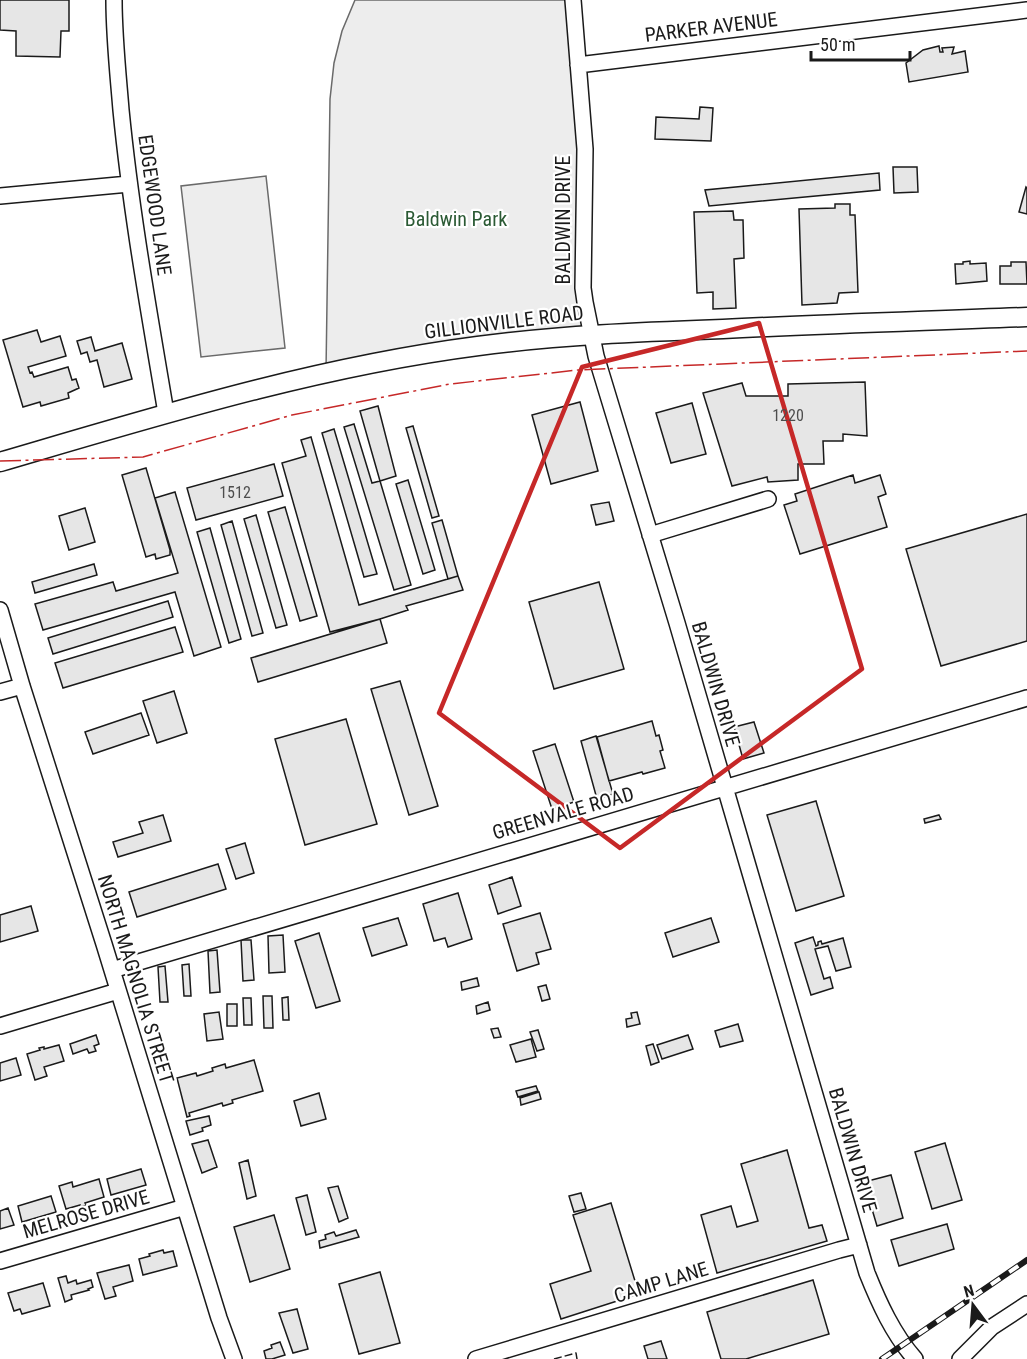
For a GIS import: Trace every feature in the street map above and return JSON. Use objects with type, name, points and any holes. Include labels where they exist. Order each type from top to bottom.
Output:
[{"type":"main road","name":"GILLIONVILLE ROAD","points":[[0,462],[166,413],[308,376],[384,360],[476,346],[560,337],[652,331],[1027,317]]},
{"type":"street","name":"EDGEWOOD LANE","points":[[114,0],[114,33],[129,184],[166,413]]},
{"type":"street","name":"BALDWIN DRIVE","points":[[573,0],[585,149],[584,288],[596,356],[859,1245],[877,1298],[915,1359]]},
{"type":"street","name":"PARKER AVENUE","points":[[578,65],[1027,10]]},
{"type":"street","points":[[0,196],[129,184]]},
{"type":"street","points":[[650,535],[768,499]]},
{"type":"street","name":"NORTH MAGNOLIA STREET","points":[[0,610],[234,1359]]},
{"type":"street","points":[[0,692],[22,686]]},
{"type":"street","name":"GREENVALE ROAD","points":[[111,970],[1027,698]]},
{"type":"street","points":[[0,1026],[118,992]]},
{"type":"street","name":"MELROSE DRIVE","points":[[0,1261],[185,1207]]},
{"type":"street","name":"CAMP LANE","points":[[476,1359],[859,1245]]},
{"type":"street","points":[[960,1359],[992,1327],[1027,1304]]},
{"type":"highlighted area","points":[[759,323],[862,669],[620,848],[439,713],[582,367]]},
{"type":"shaded area","name":"Baldwin Park","points":[[355,0],[571,0],[589,333],[326,371],[330,99],[334,63],[342,31]]},
{"type":"shaded area","points":[[266,176],[285,348],[201,357],[181,186]]},
{"type":"building","points":[[0,0],[69,0],[69,31],[61,31],[60,57],[16,56],[16,31],[0,30]]},
{"type":"building","points":[[939,46],[940,52],[943,52],[942,48],[954,47],[952,54],[965,51],[968,72],[909,82],[906,63],[923,50]]},
{"type":"building","points":[[700,107],[713,108],[711,141],[655,139],[656,117],[699,119]]},
{"type":"building","points":[[893,167],[917,167],[918,192],[894,193]]},
{"type":"building","points":[[879,173],[880,190],[709,206],[705,190]]},
{"type":"building","points":[[1027,188],[1027,214],[1019,212]]},
{"type":"building","points":[[835,204],[850,204],[850,215],[855,215],[858,292],[839,293],[837,303],[802,305],[799,209],[835,208]]},
{"type":"building","points":[[733,211],[734,220],[743,220],[744,258],[734,259],[736,308],[713,309],[713,292],[697,293],[694,212]]},
{"type":"building","points":[[970,261],[970,264],[986,263],[987,281],[956,284],[955,264]]},
{"type":"building","points":[[1011,262],[1026,262],[1027,284],[1000,284],[1000,266],[1011,266]]},
{"type":"building","points":[[37,330],[41,342],[60,336],[66,356],[28,367],[30,373],[32,372],[34,377],[68,367],[72,380],[76,379],[79,388],[68,393],[69,398],[41,406],[40,402],[23,407],[3,340]]},
{"type":"building","points":[[91,337],[95,351],[122,343],[132,379],[104,387],[97,360],[90,362],[87,352],[81,354],[77,341]]},
{"type":"building","points":[[865,382],[867,436],[843,434],[843,441],[823,441],[824,464],[798,464],[798,480],[768,482],[767,477],[732,486],[703,393],[742,383],[746,396],[788,396],[788,384]]},
{"type":"building","points":[[580,402],[598,471],[551,484],[532,415]]},
{"type":"building","points":[[692,403],[706,454],[671,463],[656,413]]},
{"type":"building","points":[[378,406],[396,476],[380,481],[360,411]]},
{"type":"building","points":[[354,424],[372,483],[380,481],[411,585],[394,590],[344,427]]},
{"type":"building","points":[[413,426],[439,516],[432,518],[406,428]]},
{"type":"building","points":[[334,429],[377,574],[364,577],[322,433]]},
{"type":"building","points":[[311,437],[359,605],[458,576],[463,590],[406,606],[408,610],[380,619],[330,632],[282,463],[306,456],[301,440]]},
{"type":"building","points":[[274,464],[283,496],[196,520],[187,488]]},
{"type":"building","points":[[146,468],[170,550],[170,555],[156,559],[155,554],[146,557],[122,475]]},
{"type":"building","points":[[853,475],[855,483],[880,475],[886,494],[878,497],[887,527],[800,554],[784,505],[797,501],[795,494]]},
{"type":"building","points":[[408,480],[435,570],[423,574],[396,484]]},
{"type":"building","points":[[175,492],[221,647],[194,656],[175,592],[43,630],[35,604],[113,582],[116,591],[178,573],[155,498]]},
{"type":"building","points":[[609,502],[614,521],[596,525],[591,505]]},
{"type":"building","points":[[285,507],[317,616],[300,621],[268,512]]},
{"type":"building","points":[[85,508],[95,542],[69,550],[59,516]]},
{"type":"building","points":[[1027,514],[1027,641],[941,666],[906,549]]},
{"type":"building","points":[[256,515],[287,625],[276,628],[244,519]]},
{"type":"building","points":[[442,520],[458,576],[448,579],[432,523]]},
{"type":"building","points":[[232,521],[263,633],[252,636],[221,525]]},
{"type":"building","points":[[210,528],[241,639],[229,643],[197,532]]},
{"type":"building","points":[[94,564],[97,575],[35,593],[32,582]]},
{"type":"building","points":[[599,582],[624,669],[554,689],[529,602]]},
{"type":"building","points":[[168,601],[173,617],[53,654],[48,638]]},
{"type":"building","points":[[380,619],[387,643],[258,682],[251,658]]},
{"type":"building","points":[[175,627],[183,652],[63,688],[55,663]]},
{"type":"building","points":[[400,681],[438,806],[409,815],[371,689]]},
{"type":"building","points":[[174,691],[187,733],[157,743],[143,701]]},
{"type":"building","points":[[141,713],[149,735],[93,754],[85,732]]},
{"type":"building","points":[[346,719],[377,824],[305,845],[275,739]]},
{"type":"building","points":[[652,721],[656,736],[659,735],[663,750],[660,751],[665,768],[609,781],[597,737]]},
{"type":"building","points":[[754,722],[764,753],[743,759],[734,727]]},
{"type":"building","points":[[596,736],[613,794],[597,799],[581,741]]},
{"type":"building","points":[[555,744],[574,802],[552,809],[533,751]]},
{"type":"building","points":[[816,801],[844,896],[796,911],[767,815]]},
{"type":"building","points":[[163,815],[171,841],[118,857],[113,842],[143,833],[139,822]]},
{"type":"building","points":[[939,815],[941,819],[925,823],[924,819]]},
{"type":"building","points":[[245,843],[254,873],[236,879],[226,849]]},
{"type":"building","points":[[218,864],[226,889],[137,917],[129,892]]},
{"type":"building","points":[[512,877],[521,906],[498,914],[489,885]]},
{"type":"building","points":[[458,893],[472,939],[448,947],[445,938],[434,941],[423,904]]},
{"type":"building","points":[[31,906],[38,931],[0,942],[0,915]]},
{"type":"building","points":[[540,913],[551,949],[536,953],[539,964],[517,971],[503,924]]},
{"type":"building","points":[[398,918],[407,945],[372,956],[363,928]]},
{"type":"building","points":[[711,918],[719,942],[673,957],[665,933]]},
{"type":"building","points":[[319,933],[340,1001],[316,1008],[295,941]]},
{"type":"building","points":[[283,935],[285,972],[269,973],[268,936]]},
{"type":"building","points":[[813,937],[816,946],[821,941],[822,944],[843,938],[851,967],[836,971],[828,946],[815,949],[824,979],[830,977],[833,988],[811,995],[795,943]]},
{"type":"building","points":[[241,940],[251,940],[254,980],[243,981]]},
{"type":"building","points":[[217,950],[220,992],[210,993],[208,951]]},
{"type":"building","points":[[189,964],[191,996],[184,996],[182,965]]},
{"type":"building","points":[[165,966],[168,1002],[160,1002],[158,967]]},
{"type":"building","points":[[477,978],[479,986],[462,990],[461,982]]},
{"type":"building","points":[[546,985],[550,999],[542,1001],[538,987]]},
{"type":"building","points":[[263,996],[272,996],[273,1028],[264,1028]]},
{"type":"building","points":[[288,997],[289,1020],[283,1020],[282,998]]},
{"type":"building","points":[[243,998],[251,998],[252,1025],[244,1025]]},
{"type":"building","points":[[488,1002],[490,1010],[477,1014],[476,1006]]},
{"type":"building","points":[[227,1004],[237,1004],[237,1026],[227,1026]]},
{"type":"building","points":[[219,1012],[223,1039],[207,1041],[204,1014]]},
{"type":"building","points":[[637,1012],[640,1024],[627,1027],[626,1019],[632,1018],[631,1013]]},
{"type":"building","points":[[738,1024],[743,1041],[720,1047],[715,1031]]},
{"type":"building","points":[[498,1028],[501,1037],[494,1038],[491,1029]]},
{"type":"building","points":[[538,1030],[544,1049],[537,1051],[530,1032]]},
{"type":"building","points":[[96,1035],[99,1044],[94,1046],[96,1051],[89,1053],[87,1049],[73,1054],[70,1044]]},
{"type":"building","points":[[688,1035],[693,1049],[662,1059],[657,1045]]},
{"type":"building","points":[[531,1039],[536,1057],[516,1062],[510,1045]]},
{"type":"building","points":[[653,1044],[659,1062],[651,1065],[646,1046]]},
{"type":"building","points":[[59,1045],[64,1061],[44,1067],[47,1076],[35,1080],[27,1054],[40,1050],[39,1048]]},
{"type":"building","points":[[16,1058],[21,1075],[0,1081],[0,1063]]},
{"type":"building","points":[[254,1060],[263,1091],[232,1100],[233,1103],[223,1106],[222,1103],[189,1113],[190,1116],[187,1117],[177,1078],[196,1073],[197,1076],[225,1064],[226,1068]]},
{"type":"building","points":[[536,1086],[538,1091],[518,1097],[516,1091]]},
{"type":"building","points":[[539,1092],[541,1099],[521,1105],[520,1098]]},
{"type":"building","points":[[319,1093],[326,1119],[301,1126],[294,1101]]},
{"type":"building","points":[[209,1116],[211,1125],[202,1128],[203,1131],[190,1135],[186,1121]]},
{"type":"building","points":[[208,1140],[217,1167],[202,1173],[192,1144]]},
{"type":"building","points":[[945,1143],[962,1200],[932,1209],[915,1152]]},
{"type":"building","points":[[787,1150],[809,1228],[822,1225],[827,1241],[717,1273],[701,1215],[731,1206],[737,1227],[758,1221],[741,1164]]},
{"type":"building","points":[[248,1160],[256,1196],[247,1199],[239,1163]]},
{"type":"building","points":[[141,1169],[146,1185],[111,1195],[107,1179]]},
{"type":"building","points":[[891,1175],[903,1218],[877,1226],[864,1182]]},
{"type":"building","points":[[99,1179],[104,1197],[80,1207],[80,1205],[66,1209],[59,1186],[72,1182],[73,1187]]},
{"type":"building","points":[[338,1186],[348,1218],[339,1222],[328,1188]]},
{"type":"building","points":[[581,1193],[586,1209],[574,1212],[569,1196]]},
{"type":"building","points":[[307,1195],[316,1232],[306,1235],[296,1198]]},
{"type":"building","points":[[51,1196],[56,1212],[22,1222],[18,1206]]},
{"type":"building","points":[[611,1203],[639,1294],[561,1319],[550,1284],[591,1271],[573,1215]]},
{"type":"building","points":[[8,1208],[14,1225],[0,1229],[0,1211]]},
{"type":"building","points":[[274,1215],[290,1269],[250,1282],[234,1227]]},
{"type":"building","points":[[947,1224],[954,1249],[899,1266],[891,1240]]},
{"type":"building","points":[[356,1230],[359,1237],[320,1248],[319,1241],[326,1239],[325,1235],[334,1232],[336,1236]]},
{"type":"building","points":[[163,1250],[164,1253],[173,1251],[177,1266],[143,1275],[139,1259]]},
{"type":"building","points":[[129,1265],[133,1281],[113,1287],[116,1296],[105,1299],[97,1273]]},
{"type":"building","points":[[380,1272],[400,1343],[359,1354],[339,1284]]},
{"type":"building","points":[[66,1276],[68,1283],[76,1280],[77,1284],[91,1280],[93,1287],[71,1295],[72,1299],[65,1302],[58,1278]]},
{"type":"building","points":[[813,1280],[829,1334],[746,1359],[721,1359],[707,1312]]},
{"type":"building","points":[[43,1283],[50,1306],[22,1314],[20,1309],[14,1311],[8,1293]]},
{"type":"building","points":[[297,1309],[308,1349],[293,1353],[279,1313]]},
{"type":"building","points":[[661,1341],[667,1359],[648,1359],[644,1346]]},
{"type":"building","points":[[280,1342],[285,1355],[266,1359],[264,1351]]},
{"type":"railway","points":[[882,1359],[1027,1260]]},
{"type":"fence","points":[[554,1359],[576,1353],[577,1359]]},
{"type":"power","points":[[0,461],[143,457],[292,415],[450,384],[578,370],[1027,351]]}]
